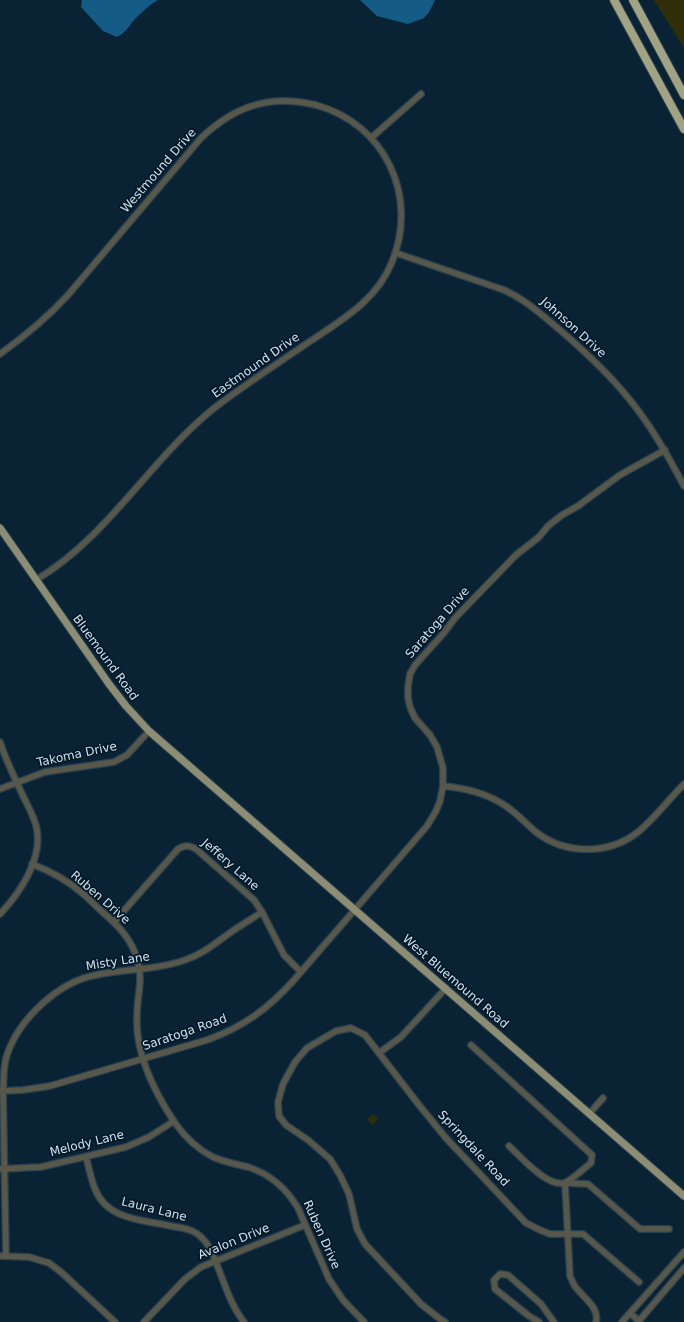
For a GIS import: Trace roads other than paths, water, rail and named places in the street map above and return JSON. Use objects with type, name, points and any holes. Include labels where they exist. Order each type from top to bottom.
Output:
[{"type":"highway","points":[[614,0],[684,129]]},
{"type":"highway","points":[[633,0],[684,95]]},
{"type":"main road","name":"Bluemound Road","points":[[0,528],[113,690],[126,706],[149,731],[210,784]]},
{"type":"main road","name":"West Bluemound Road","points":[[210,784],[684,1196]]},
{"type":"street","points":[[371,138],[421,94]]},
{"type":"street","name":"Westmound Drive","points":[[0,354],[28,334],[51,314],[201,138],[226,118],[252,106],[269,102],[296,102],[318,106],[338,113],[359,126],[371,138]]},
{"type":"street","name":"Eastmound Drive","points":[[36,580],[89,539],[171,448],[209,413],[346,317],[368,298],[383,281],[396,253],[402,226],[402,210],[398,187],[388,160],[378,145],[371,138]]},
{"type":"street","name":"Johnson Drive","points":[[396,253],[504,290],[530,304],[584,351],[613,379],[641,415],[665,450],[684,486]]},
{"type":"street","name":"Saratoga Drive","points":[[355,910],[430,822],[438,807],[443,786],[443,768],[437,747],[430,735],[415,718],[409,702],[408,687],[410,674],[415,665],[443,634],[455,618],[492,579],[518,553],[553,522],[620,475],[665,450]]},
{"type":"street","name":"Takoma Drive","points":[[0,789],[45,772],[114,762],[127,754],[149,731]]},
{"type":"street","points":[[0,742],[33,816],[37,831],[36,851],[26,879],[18,892],[0,914]]},
{"type":"street","points":[[443,786],[466,789],[488,796],[508,807],[537,832],[552,841],[569,847],[590,849],[614,845],[633,835],[644,826],[684,784]]},
{"type":"street","name":"Jeffery Lane","points":[[114,922],[178,849],[187,845],[196,849],[247,892],[259,906],[284,955],[301,972]]},
{"type":"street","name":"Ruben Drive","points":[[32,864],[68,883],[83,894],[114,922],[131,942],[136,952],[140,969],[137,1022],[139,1040],[153,1086],[174,1121],[188,1139],[203,1151],[221,1160],[256,1170],[267,1175],[277,1182],[292,1197],[328,1279],[343,1300],[364,1322]]},
{"type":"street","name":"Saratoga Road","points":[[2,1091],[50,1086],[207,1040],[240,1026],[263,1011],[275,1000],[355,910]]},
{"type":"street","name":"Misty Lane","points":[[3,1256],[2,1091],[5,1064],[14,1039],[24,1024],[50,997],[63,987],[80,979],[95,975],[178,963],[205,951],[262,912]]},
{"type":"street","points":[[379,1053],[401,1037],[446,988]]},
{"type":"street","name":"Springdale Road","points":[[445,1322],[421,1304],[365,1244],[357,1229],[349,1194],[330,1159],[308,1140],[286,1125],[279,1116],[278,1102],[282,1084],[295,1062],[307,1048],[336,1031],[351,1028],[365,1035],[445,1136],[526,1222],[550,1234],[583,1234],[639,1282]]},
{"type":"street","points":[[471,1045],[592,1155],[591,1163],[565,1183]]},
{"type":"street","points":[[589,1114],[603,1098]]},
{"type":"street","name":"Melody Lane","points":[[2,1169],[40,1167],[126,1147],[160,1131],[174,1121]]},
{"type":"street","points":[[509,1146],[544,1178],[557,1184],[588,1184],[640,1230],[669,1229]]},
{"type":"street","name":"Laura Lane","points":[[86,1157],[95,1190],[99,1197],[112,1210],[125,1217],[191,1230],[208,1244],[236,1311],[244,1322]]},
{"type":"street","points":[[565,1183],[569,1234],[570,1276],[594,1310],[597,1318],[596,1322]]},
{"type":"street","name":"Avalon Drive","points":[[144,1322],[188,1276],[201,1267],[215,1260],[305,1225]]},
{"type":"street","points":[[622,1322],[684,1252]]},
{"type":"street","points":[[3,1256],[29,1256],[53,1266],[115,1322]]},
{"type":"street","points":[[630,1313],[639,1322],[684,1268]]},
{"type":"street","points":[[539,1322],[529,1316],[495,1289],[494,1280],[500,1274],[508,1275],[541,1304],[554,1322]]},
{"type":"water","points":[[82,0],[158,0],[145,9],[124,32],[117,37],[103,31],[81,7]]},
{"type":"water","points":[[360,0],[435,0],[424,18],[408,24],[377,16]]}]
